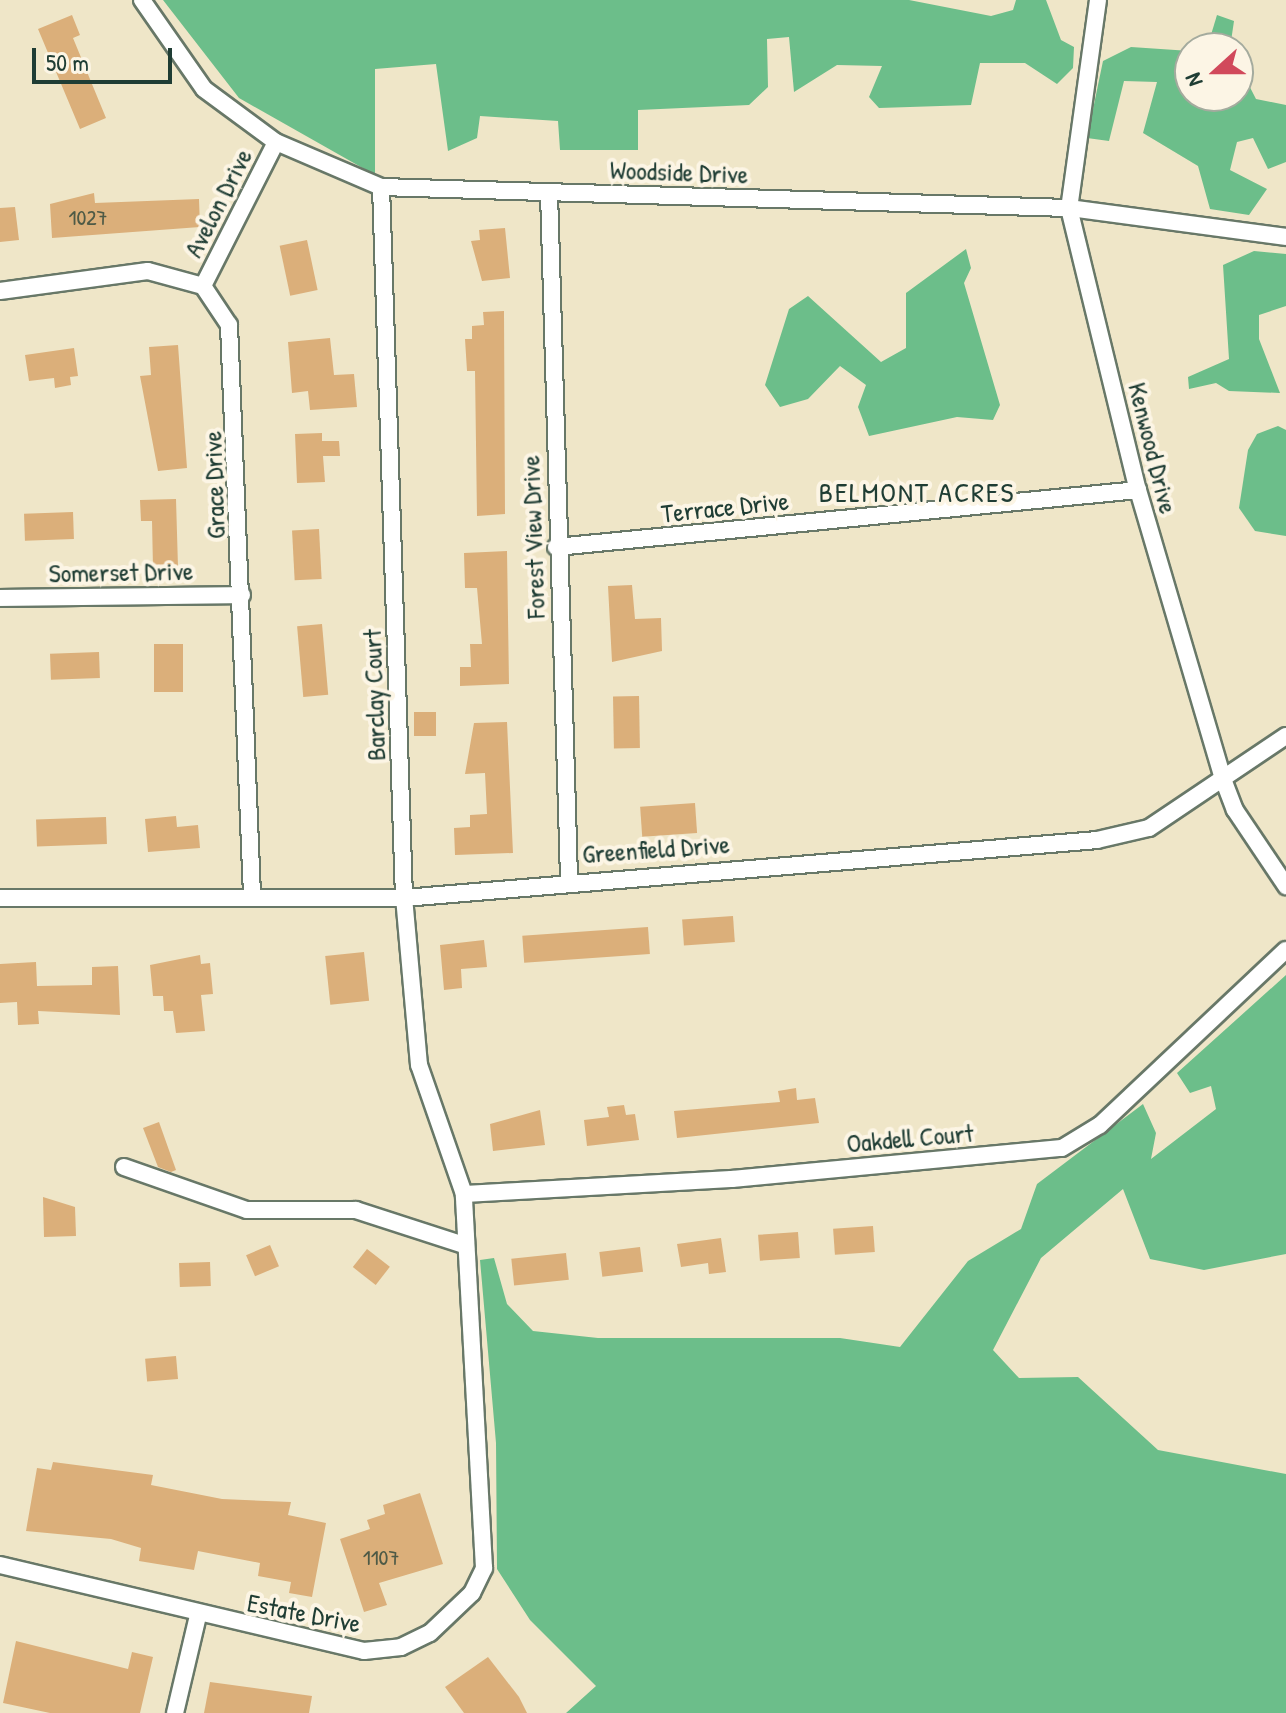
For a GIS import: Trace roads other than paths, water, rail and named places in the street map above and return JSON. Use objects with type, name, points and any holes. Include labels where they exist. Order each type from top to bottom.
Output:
[{"type":"street","name":"Woodside Drive","points":[[142,0],[204,89],[276,142],[381,187],[1069,208],[1286,237]]},
{"type":"street","name":"Kenwood Drive","points":[[1098,0],[1069,208],[1138,490],[1223,779],[1235,810],[1286,886]]},
{"type":"street","name":"Avelon Drive","points":[[203,286],[276,142]]},
{"type":"street","name":"Barclay Court","points":[[381,187],[404,898],[419,1065],[464,1194]]},
{"type":"street","name":"Forest View Drive","points":[[549,192],[556,547],[569,880]]},
{"type":"street","points":[[0,291],[148,271],[203,286]]},
{"type":"street","name":"Grace Drive","points":[[203,286],[229,325],[233,352],[252,896]]},
{"type":"street","name":"Terrace Drive","points":[[556,547],[1138,490]]},
{"type":"street","name":"Somerset Drive","points":[[0,598],[242,595]]},
{"type":"street","name":"Greenfield Drive","points":[[0,898],[404,898],[569,880],[1097,840],[1149,828],[1286,736]]},
{"type":"street","name":"Oakdell Court","points":[[464,1194],[732,1179],[1062,1148],[1100,1125],[1286,950]]},
{"type":"street","points":[[124,1167],[247,1210],[356,1210],[464,1245]]},
{"type":"street","name":"Estate Drive","points":[[0,1565],[198,1616],[364,1651],[401,1647],[430,1633],[472,1593],[487,1536],[464,1245],[464,1194]]},
{"type":"street","points":[[175,1713],[198,1616]]},
{"type":"district","name":"BELMONT ACRES","points":[[917,492]]}]
